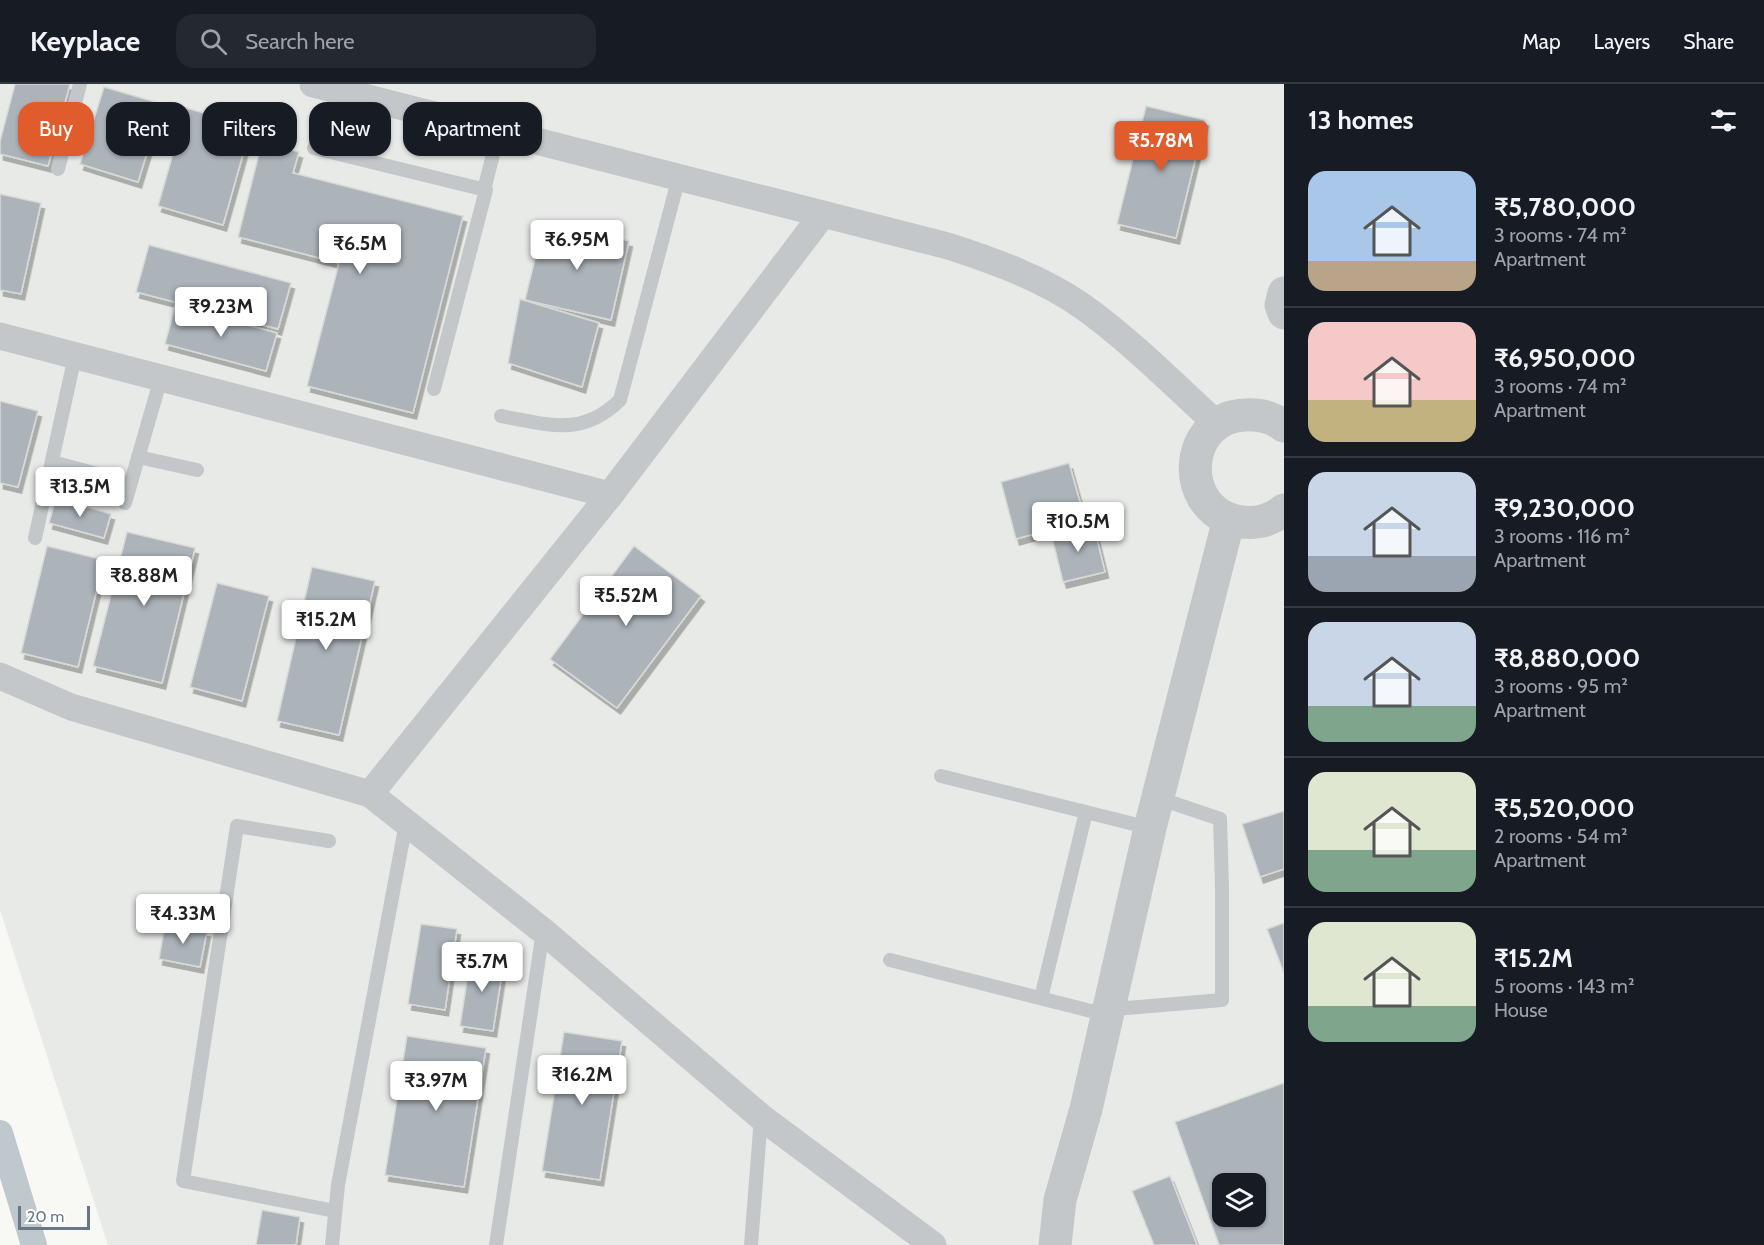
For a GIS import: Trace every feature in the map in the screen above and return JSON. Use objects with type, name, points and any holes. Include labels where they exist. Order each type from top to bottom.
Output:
[{"type":"street","points":[[313,84],[403,107]]},
{"type":"street","points":[[542,142],[948,246],[991,260],[1047,285],[1080,304],[1108,325],[1217,424]]},
{"type":"street","points":[[370,794],[610,495],[823,214]]},
{"type":"street","points":[[1284,293],[1281,305],[1284,313]]},
{"type":"street","points":[[0,336],[610,495]]},
{"type":"street","points":[[1284,423],[1258,414],[1237,415],[1217,424],[1205,436],[1197,450],[1194,467],[1203,498],[1214,510],[1229,519],[1245,523],[1262,522],[1284,510]]},
{"type":"street","points":[[1055,1245],[1060,1200],[1086,1109],[1154,813],[1229,519]]},
{"type":"street","points":[[0,676],[71,707],[370,794],[543,931],[761,1117],[933,1245]]},
{"type":"lane","points":[[58,169],[80,84]]},
{"type":"lane","points":[[346,156],[484,190]]},
{"type":"lane","points":[[434,389],[486,190],[484,190],[493,156]]},
{"type":"lane","points":[[501,416],[560,426],[582,424],[607,413],[620,400],[679,177]]},
{"type":"lane","points":[[35,538],[75,356]]},
{"type":"lane","points":[[125,503],[161,378]]},
{"type":"lane","points":[[138,457],[197,470]]},
{"type":"lane","points":[[52,462],[113,478]]},
{"type":"lane","points":[[890,960],[1091,1011],[1222,1000],[1220,819],[1154,813],[1086,812],[941,776]]},
{"type":"lane","points":[[1041,998],[1086,812]]},
{"type":"lane","points":[[332,1245],[338,1185],[406,822]]},
{"type":"lane","points":[[329,841],[237,826],[183,1181],[335,1210]]},
{"type":"lane","points":[[496,1245],[543,931]]},
{"type":"lane","points":[[751,1245],[761,1117]]},
{"type":"shaded area","points":[[0,84],[1284,84],[1284,1245],[108,1245],[0,910]]},
{"type":"building","points":[[15,84],[70,84],[65,102],[18,102],[18,156],[51,156],[48,166],[0,154],[0,141]]},
{"type":"building","points":[[104,87],[155,102],[106,102],[106,156],[146,156],[138,182],[80,164],[82,156],[94,156],[94,119]]},
{"type":"building","points":[[1146,106],[1205,120],[1176,238],[1117,224]]},
{"type":"building","points":[[190,109],[202,112],[202,156],[243,156],[223,225],[158,206],[172,156],[190,156]]},
{"type":"building","points":[[297,151],[299,152],[293,173],[463,216],[413,413],[307,386],[339,263],[238,237],[258,156],[297,156]]},
{"type":"building","points":[[0,194],[41,203],[21,294],[0,290]]},
{"type":"building","points":[[544,221],[629,241],[611,320],[525,300]]},
{"type":"building","points":[[149,245],[291,283],[278,329],[136,292]]},
{"type":"building","points":[[520,299],[599,323],[582,387],[508,363]]},
{"type":"building","points":[[175,306],[277,333],[266,371],[165,344]]},
{"type":"building","points":[[0,401],[38,411],[18,487],[0,483]]},
{"type":"building","points":[[1069,463],[1085,520],[1016,539],[1001,482]]},
{"type":"building","points":[[56,498],[111,514],[104,538],[49,523]]},
{"type":"building","points":[[1093,523],[1105,572],[1063,582],[1051,533]]},
{"type":"building","points":[[127,532],[195,548],[162,683],[93,666]]},
{"type":"building","points":[[47,546],[104,560],[78,667],[21,653]]},
{"type":"building","points":[[634,546],[701,596],[617,708],[550,659]]},
{"type":"building","points":[[312,567],[375,581],[339,735],[277,721]]},
{"type":"building","points":[[217,583],[269,596],[242,701],[190,687]]},
{"type":"building","points":[[1284,811],[1284,869],[1260,877],[1242,824]]},
{"type":"building","points":[[1284,923],[1284,973],[1267,929]]},
{"type":"building","points":[[165,924],[207,931],[200,967],[159,959]]},
{"type":"building","points":[[421,924],[457,929],[445,1010],[408,1004]]},
{"type":"building","points":[[471,955],[504,960],[493,1031],[460,1026]]},
{"type":"building","points":[[564,1032],[622,1041],[600,1180],[542,1171]]},
{"type":"building","points":[[407,1036],[486,1048],[464,1187],[385,1175]]},
{"type":"building","points":[[1284,1083],[1284,1245],[1219,1245],[1213,1227],[1266,1227],[1266,1173],[1212,1173],[1212,1225],[1175,1122]]},
{"type":"building","points":[[1170,1176],[1197,1245],[1154,1245],[1132,1191]]},
{"type":"building","points":[[262,1210],[300,1217],[296,1245],[256,1245]]},
{"type":"waterway","points":[[0,1133],[34,1245]]}]
